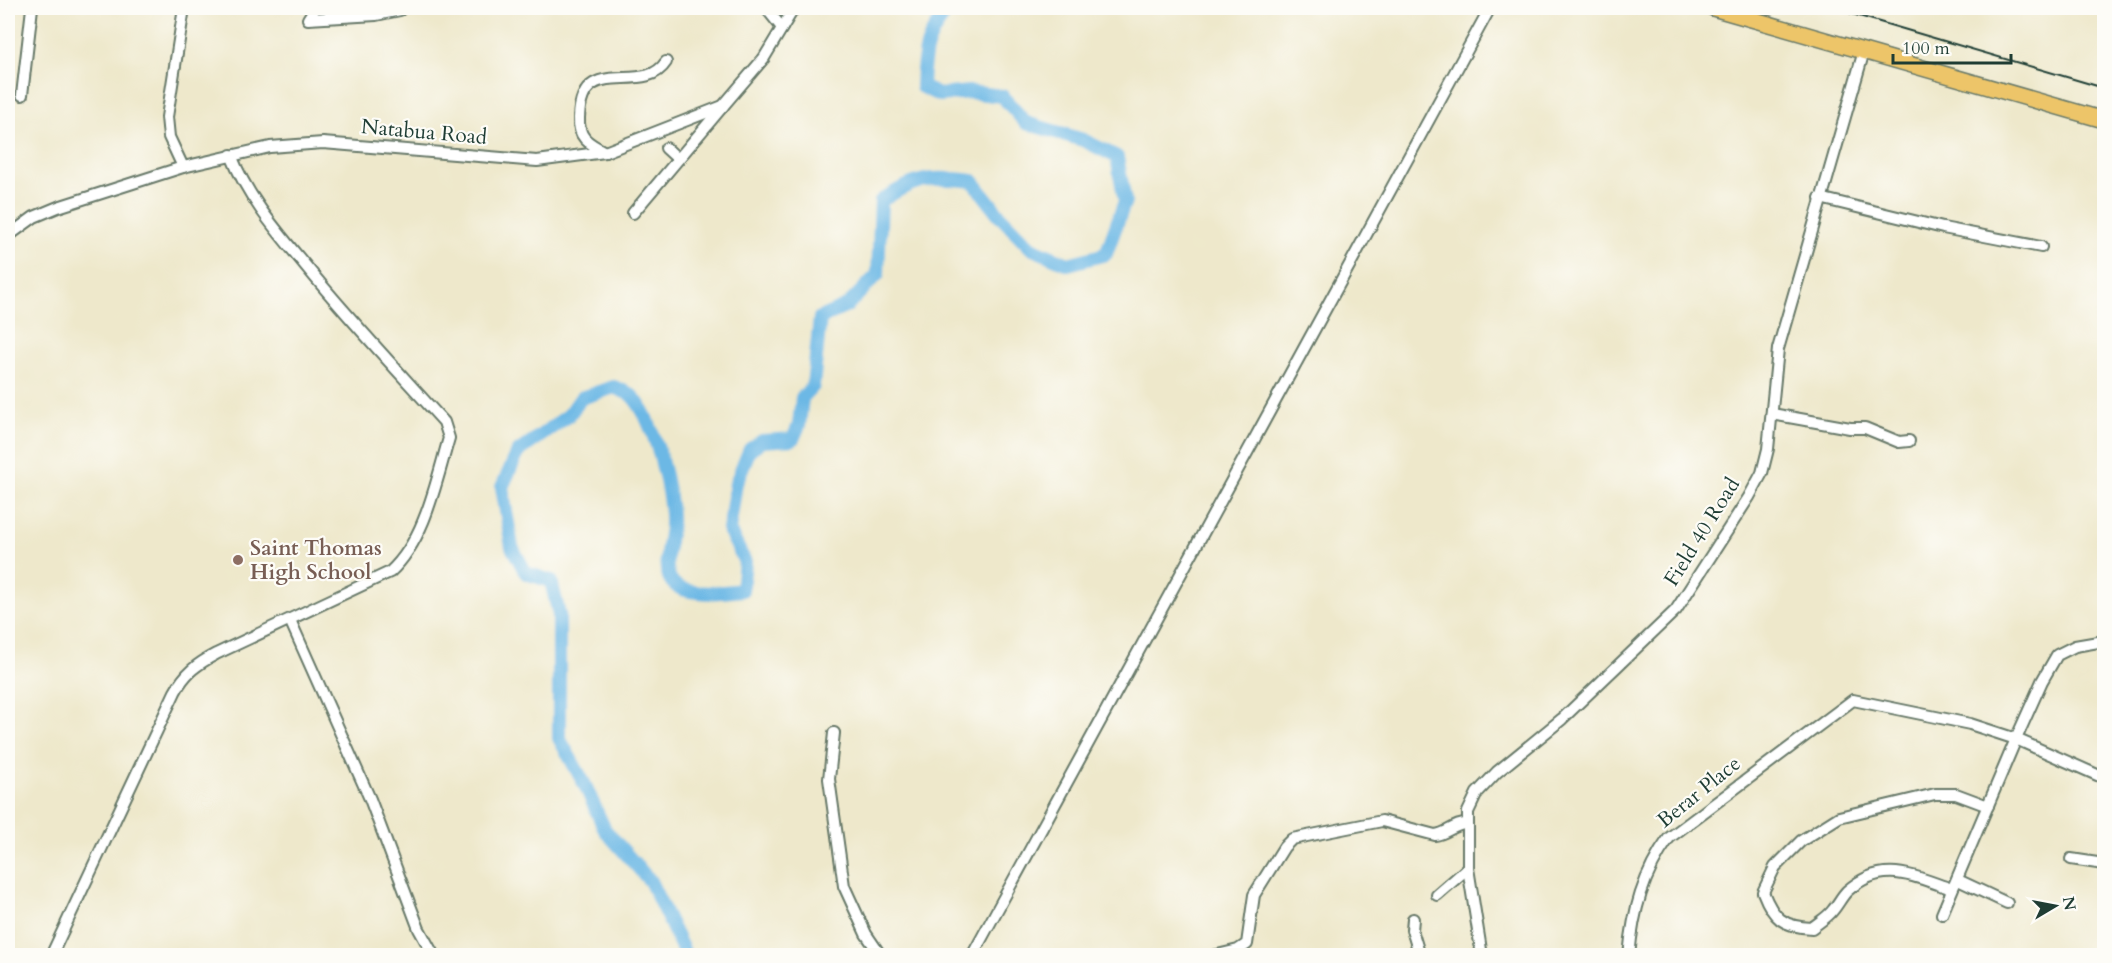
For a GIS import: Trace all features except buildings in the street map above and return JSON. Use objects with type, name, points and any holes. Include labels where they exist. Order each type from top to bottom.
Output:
[{"type":"highway","points":[[1713,8],[2104,120]]},
{"type":"street","points":[[22,95],[32,8]]},
{"type":"street","points":[[183,167],[169,137],[167,117],[184,8]]},
{"type":"street","points":[[315,8],[308,20],[367,16],[400,10]]},
{"type":"street","points":[[766,8],[782,27]]},
{"type":"street","name":"Natabua Road","points":[[8,236],[34,217],[58,207],[183,167],[270,147],[323,143],[537,161],[605,152],[723,106],[764,58],[794,8]]},
{"type":"street","points":[[972,956],[1490,8]]},
{"type":"street","name":"Field 40 Road","points":[[1482,956],[1468,868],[1468,812],[1477,793],[1497,772],[1562,719],[1676,610],[1762,473],[1768,448],[1778,349],[1864,51]]},
{"type":"street","points":[[605,152],[585,141],[579,133],[579,115],[583,97],[591,84],[603,78],[625,79],[653,73],[666,62]]},
{"type":"street","points":[[633,213],[723,106]]},
{"type":"street","points":[[666,148],[678,159]]},
{"type":"street","points":[[51,956],[175,692],[186,675],[194,666],[216,654],[374,582],[400,563],[424,515],[449,432],[444,422],[330,296],[260,210],[241,178],[231,155]]},
{"type":"street","points":[[1820,198],[1964,233],[2041,247]]},
{"type":"street","points":[[1772,414],[1850,428],[1865,428],[1899,442],[1909,441]]},
{"type":"street","points":[[290,620],[370,799],[419,929],[434,956]]},
{"type":"street","points":[[1942,914],[2016,739],[2042,681],[2057,655],[2074,646],[2104,641]]},
{"type":"street","name":"Berar Place","points":[[1629,956],[1638,897],[1654,859],[1669,838],[1853,700],[1970,724],[2016,739]]},
{"type":"street","points":[[834,733],[829,779],[844,886],[867,934],[881,956]]},
{"type":"street","points":[[2016,739],[2104,778]]},
{"type":"street","points":[[1988,806],[1956,794],[1935,794],[1839,817],[1801,841],[1775,867],[1763,892],[1771,913],[1793,927],[1812,928],[1832,912],[1845,893],[1858,882],[1884,871],[1955,884],[2007,903]]},
{"type":"street","points":[[1213,956],[1238,950],[1247,944],[1254,895],[1284,847],[1292,839],[1382,821],[1435,835],[1442,834],[1461,824],[1467,824]]},
{"type":"street","points":[[2071,859],[2104,864]]},
{"type":"street","points":[[1437,895],[1468,868]]},
{"type":"street","points":[[1413,919],[1412,930],[1420,956]]},
{"type":"waterway","points":[[686,956],[650,881],[605,830],[584,783],[559,738],[559,614],[551,581],[526,573],[512,547],[502,487],[518,452],[569,415],[581,398],[614,387],[631,395],[639,406],[647,420],[660,457],[671,512],[667,567],[672,582],[692,592],[742,590],[745,562],[729,530],[736,483],[750,449],[762,441],[793,439],[799,425],[802,398],[813,386],[820,318],[847,306],[878,274],[881,201],[904,187],[925,180],[973,181],[1000,216],[1031,248],[1068,264],[1106,254],[1125,201],[1117,157],[1083,140],[1026,123],[1002,96],[969,92],[939,95],[922,87],[925,53],[931,35],[950,8]]},
{"type":"railway","points":[[1832,8],[2104,88]]},
{"type":"place","name":"Saint Thomas High School","points":[[238,560]]}]
